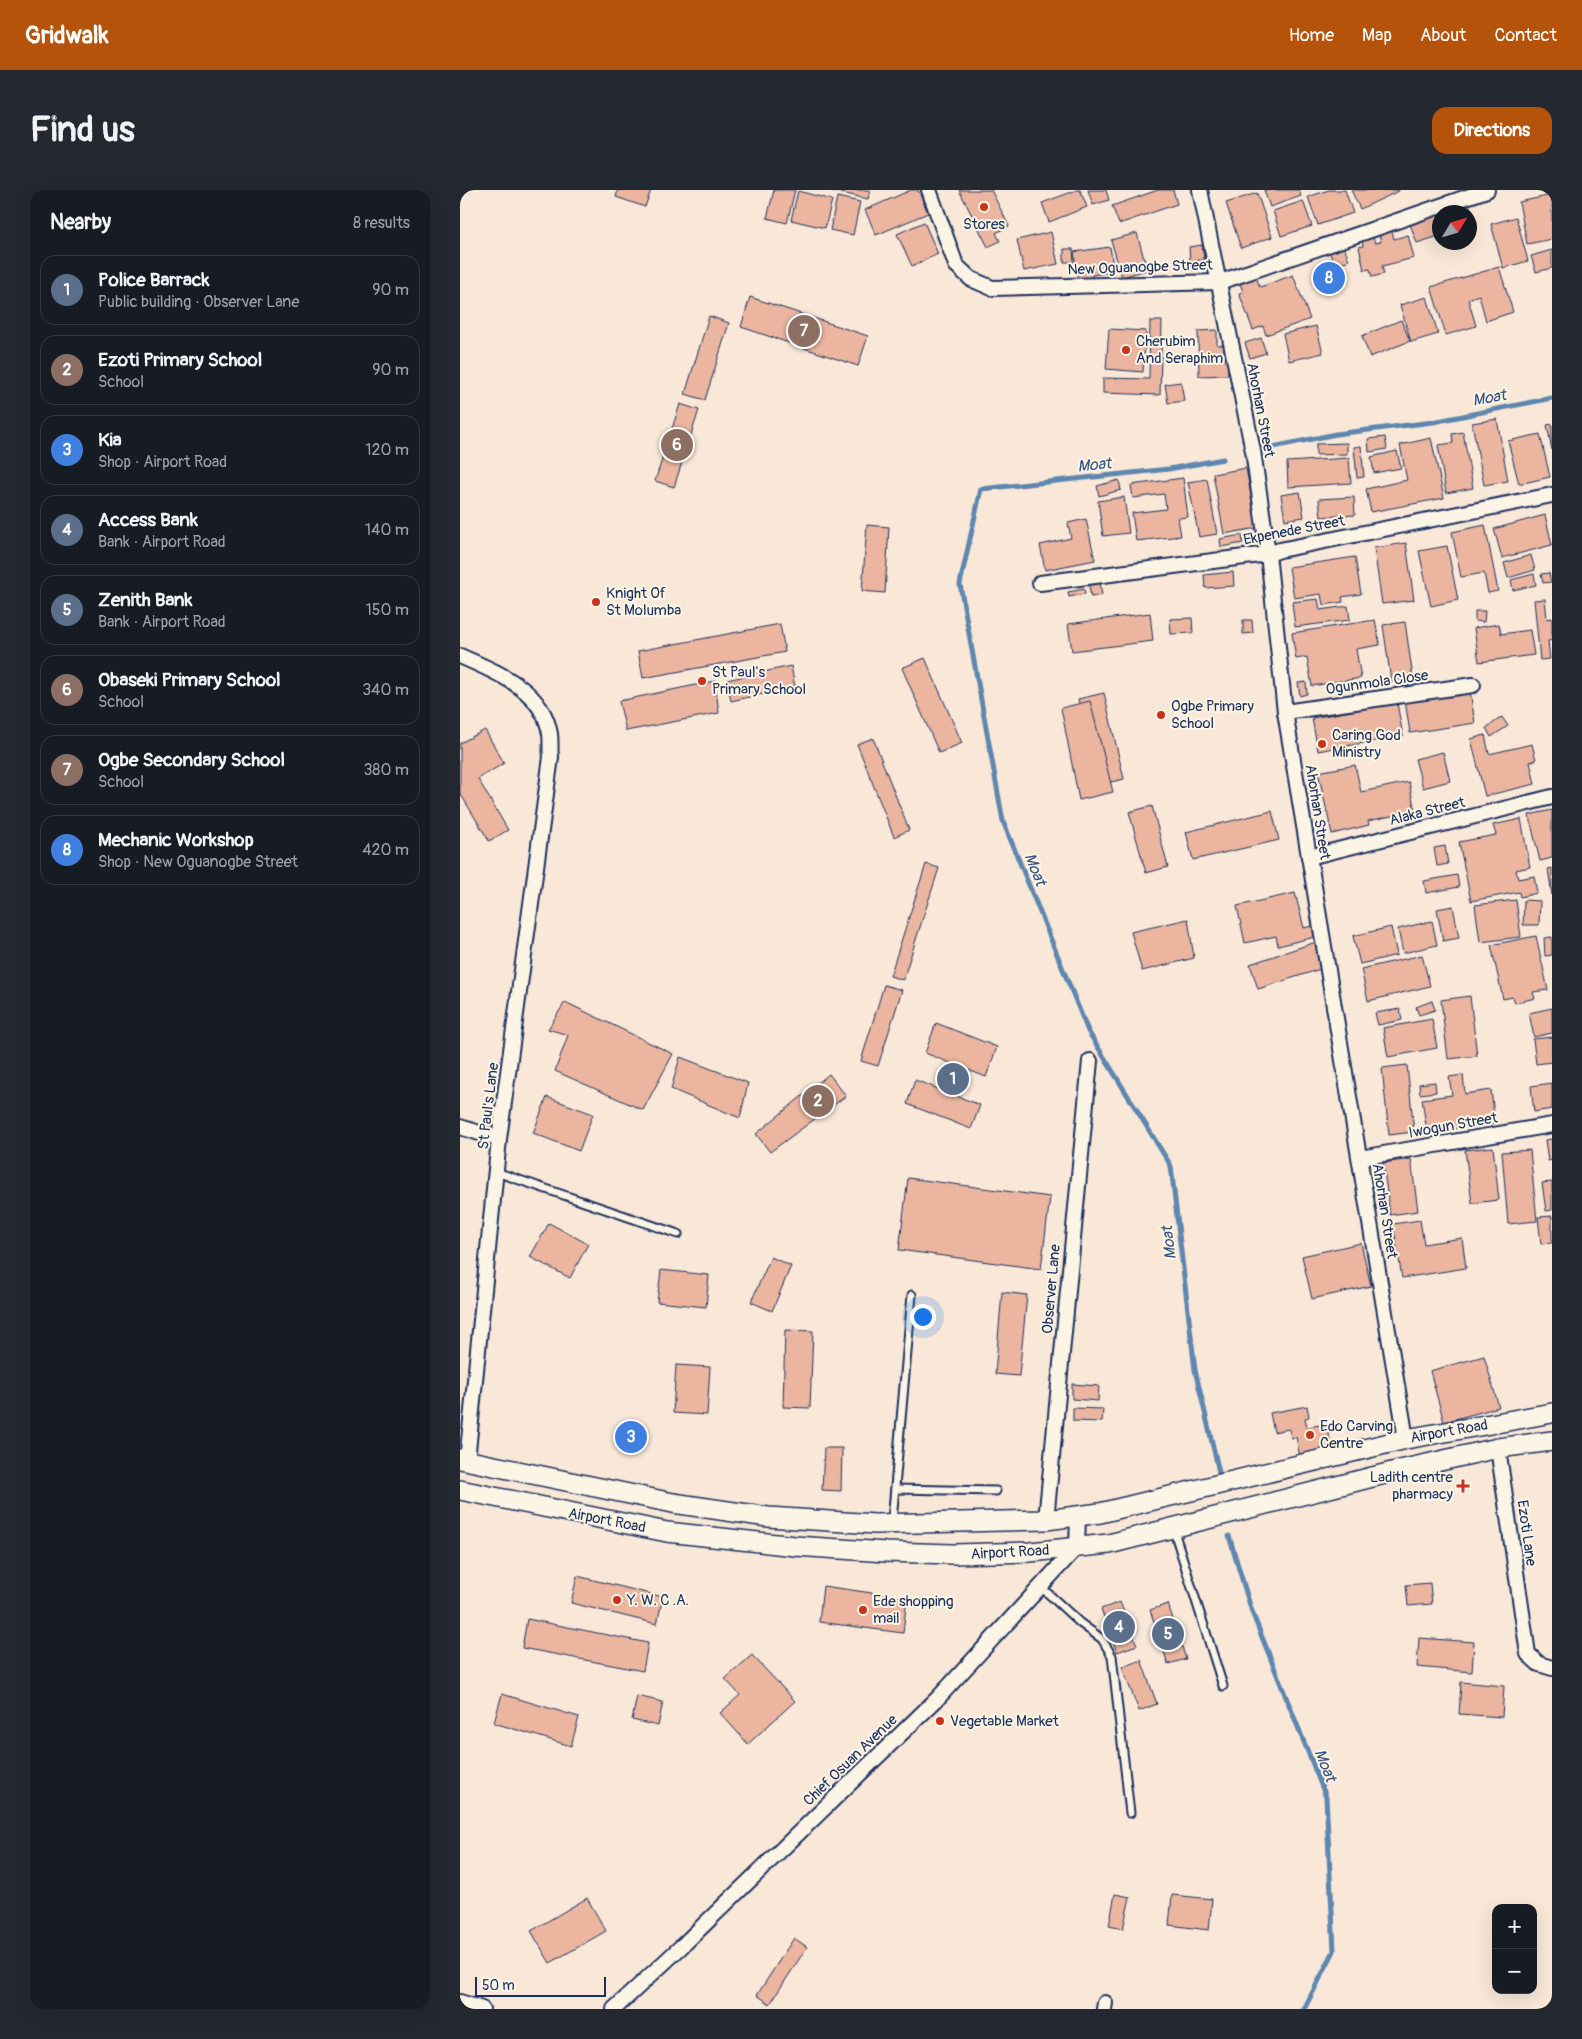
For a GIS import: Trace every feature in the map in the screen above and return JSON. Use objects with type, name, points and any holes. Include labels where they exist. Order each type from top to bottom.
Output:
[{"type":"main road","name":"Airport Road","points":[[464,1460],[673,1503],[759,1516],[892,1524],[1046,1520],[1100,1513],[1406,1439],[1552,1413]]},
{"type":"main road","name":"Airport Road","points":[[460,1490],[668,1532],[795,1546],[953,1554],[1030,1552],[1109,1544],[1400,1470],[1498,1448],[1552,1441]]},
{"type":"street","name":"New Oguanogbe Street","points":[[929,190],[956,266],[971,279],[992,288],[1220,282],[1488,190]]},
{"type":"street","name":"Ahorhan Street","points":[[1200,190],[1253,451],[1268,554],[1286,712],[1406,1439]]},
{"type":"street","name":"Ekpenede Street","points":[[1040,583],[1268,554],[1552,495]]},
{"type":"street","name":"St Paul's Lane","points":[[460,656],[507,677],[526,692],[541,709],[550,733],[550,757],[499,1139],[464,1460]]},
{"type":"street","name":"Ogunmola Close","points":[[1286,712],[1473,685]]},
{"type":"street","name":"Alaka Street","points":[[1309,856],[1552,797]]},
{"type":"street","name":"Observer Lane","points":[[1046,1520],[1090,1061]]},
{"type":"street","name":"Iwogun Street","points":[[1360,1158],[1552,1125]]},
{"type":"street","points":[[460,1127],[499,1139]]},
{"type":"street","name":"Ezoti Lane","points":[[1498,1448],[1528,1654],[1539,1664],[1552,1668]]},
{"type":"street","points":[[1077,1547],[1078,1516]]},
{"type":"street","name":"Chief Osuan Avenue","points":[[614,2009],[628,2003],[938,1698],[1077,1547]]},
{"type":"street","points":[[460,2002],[482,2009]]},
{"type":"lane","points":[[496,1172],[678,1234]]},
{"type":"lane","points":[[892,1524],[912,1295]]},
{"type":"lane","points":[[895,1489],[996,1491]]},
{"type":"lane","points":[[1173,1528],[1224,1686]]},
{"type":"lane","points":[[1040,1586],[1080,1623],[1102,1639],[1112,1656],[1130,1813]]},
{"type":"building","points":[[618,190],[651,190],[645,207],[616,197]]},
{"type":"building","points":[[774,190],[795,190],[787,223],[767,218]]},
{"type":"building","points":[[828,190],[870,190],[868,199]]},
{"type":"building","points":[[911,190],[918,190],[928,213],[876,235],[865,210]]},
{"type":"building","points":[[959,190],[991,190],[1009,226],[996,233],[1000,241],[988,247]]},
{"type":"building","points":[[1080,190],[1087,207],[1049,222],[1042,203]]},
{"type":"building","points":[[1088,190],[1106,190],[1109,200],[1093,205]]},
{"type":"building","points":[[1158,190],[1173,190],[1177,204],[1119,224],[1112,206]]},
{"type":"building","points":[[1264,190],[1299,190],[1301,196],[1270,207]]},
{"type":"building","points":[[1329,190],[1345,190],[1353,213],[1318,225],[1308,197]]},
{"type":"building","points":[[1351,190],[1399,190],[1399,191],[1360,209]]},
{"type":"building","points":[[798,191],[832,200],[825,228],[791,220]]},
{"type":"building","points":[[1257,193],[1272,237],[1241,248],[1226,203]]},
{"type":"building","points":[[1552,195],[1552,239],[1527,244],[1519,202]]},
{"type":"building","points":[[837,197],[860,202],[853,235],[830,230]]},
{"type":"building","points":[[1303,201],[1312,226],[1281,236],[1273,211]]},
{"type":"building","points":[[1432,216],[1432,238],[1417,243],[1410,224]]},
{"type":"building","points":[[1516,217],[1528,261],[1503,268],[1491,224]]},
{"type":"building","points":[[924,222],[938,254],[912,266],[897,234]]},
{"type":"building","points":[[1392,231],[1394,239],[1408,235],[1414,258],[1382,266],[1384,274],[1372,277],[1370,269],[1364,270],[1359,247],[1363,246],[1362,240],[1373,237],[1375,243],[1381,242],[1379,234]]},
{"type":"building","points":[[1051,232],[1058,264],[1024,271],[1017,240]]},
{"type":"building","points":[[1137,233],[1147,270],[1122,277],[1111,240]]},
{"type":"building","points":[[1202,245],[1204,260],[1190,261],[1189,247]]},
{"type":"building","points":[[1343,245],[1349,260],[1335,266],[1329,251]]},
{"type":"building","points":[[1110,247],[1114,272],[1092,275],[1093,280],[1078,282],[1074,252]]},
{"type":"building","points":[[1064,249],[1073,249],[1074,262],[1064,262]]},
{"type":"building","points":[[1552,250],[1552,268],[1536,272],[1531,256]]},
{"type":"building","points":[[1499,267],[1513,312],[1486,321],[1479,295],[1468,299],[1476,326],[1446,335],[1431,287]]},
{"type":"building","points":[[1255,274],[1260,287],[1293,275],[1310,319],[1266,335],[1263,326],[1253,330],[1239,293],[1243,292],[1239,280]]},
{"type":"building","points":[[750,297],[868,336],[858,366],[741,327]]},
{"type":"building","points":[[1427,297],[1438,334],[1411,342],[1400,305]]},
{"type":"building","points":[[709,316],[729,323],[705,400],[685,394]]},
{"type":"building","points":[[1401,320],[1410,341],[1370,357],[1362,336]]},
{"type":"building","points":[[1150,321],[1162,321],[1160,395],[1103,393],[1103,378],[1149,379]]},
{"type":"building","points":[[1316,326],[1323,353],[1289,361],[1283,334]]},
{"type":"building","name":"Cherubim And Seraphim","points":[[1109,329],[1146,331],[1143,372],[1106,369]]},
{"type":"building","points":[[1217,330],[1217,345],[1227,345],[1228,375],[1199,376],[1198,331]]},
{"type":"building","points":[[1261,338],[1266,353],[1250,358],[1245,343]]},
{"type":"building","points":[[1181,382],[1184,401],[1168,403],[1165,384]]},
{"type":"building","points":[[680,404],[699,410],[674,487],[655,481]]},
{"type":"building","points":[[1497,419],[1508,481],[1484,485],[1472,423]]},
{"type":"building","points":[[1552,424],[1552,450],[1547,425]]},
{"type":"building","points":[[1463,432],[1473,488],[1446,493],[1438,445],[1453,443],[1452,434]]},
{"type":"building","points":[[1540,434],[1550,477],[1519,484],[1508,441]]},
{"type":"building","points":[[1385,437],[1387,449],[1369,452],[1368,439]]},
{"type":"building","points":[[1431,438],[1444,498],[1371,512],[1366,489],[1407,480],[1400,445]]},
{"type":"building","points":[[1347,443],[1347,454],[1316,455],[1316,444]]},
{"type":"building","points":[[1361,446],[1364,477],[1357,478],[1354,447]]},
{"type":"building","points":[[1397,451],[1401,468],[1374,473],[1371,457]]},
{"type":"building","points":[[1349,458],[1351,483],[1288,487],[1287,462]]},
{"type":"building","points":[[1246,468],[1257,528],[1224,534],[1213,474]]},
{"type":"building","points":[[1183,478],[1188,517],[1178,518],[1181,536],[1136,541],[1132,513],[1166,509],[1164,494],[1133,498],[1131,485]]},
{"type":"building","points":[[1207,479],[1217,534],[1199,537],[1188,482]]},
{"type":"building","points":[[1119,480],[1121,490],[1099,496],[1097,486]]},
{"type":"building","points":[[1300,492],[1304,517],[1285,520],[1281,495]]},
{"type":"building","points":[[1124,497],[1129,533],[1103,536],[1098,501]]},
{"type":"building","points":[[1354,497],[1355,515],[1321,517],[1319,499]]},
{"type":"building","points":[[1545,515],[1552,545],[1502,558],[1494,529]]},
{"type":"building","points":[[1086,519],[1095,560],[1045,570],[1040,545],[1071,538],[1068,523]]},
{"type":"building","points":[[867,525],[889,527],[885,593],[862,591]]},
{"type":"building","points":[[1485,525],[1498,591],[1488,593],[1484,573],[1461,577],[1452,532]]},
{"type":"building","points":[[1242,535],[1243,543],[1221,547],[1220,539]]},
{"type":"building","points":[[1406,543],[1414,600],[1382,604],[1374,548]]},
{"type":"building","points":[[1447,546],[1458,600],[1431,606],[1419,551]]},
{"type":"building","points":[[1531,555],[1535,570],[1508,578],[1504,563]]},
{"type":"building","points":[[1355,557],[1361,594],[1342,597],[1343,602],[1323,605],[1321,594],[1294,598],[1289,567]]},
{"type":"building","points":[[1233,572],[1234,586],[1205,588],[1204,575]]},
{"type":"building","points":[[1549,573],[1551,582],[1543,583],[1541,574]]},
{"type":"building","points":[[1534,574],[1536,585],[1513,590],[1511,580]]},
{"type":"building","points":[[1099,578],[1102,595],[1091,597],[1088,580]]},
{"type":"building","points":[[1084,589],[1085,594],[1069,597],[1068,592]]},
{"type":"building","points":[[1318,599],[1320,610],[1348,606],[1350,620],[1295,627],[1292,602]]},
{"type":"building","points":[[1545,599],[1547,619],[1552,618],[1552,640],[1548,641],[1550,659],[1540,660],[1534,600]]},
{"type":"building","points":[[1475,611],[1485,611],[1484,622],[1475,621]]},
{"type":"building","points":[[1150,613],[1153,641],[1072,651],[1068,624]]},
{"type":"building","points":[[1192,618],[1193,633],[1171,634],[1170,619]]},
{"type":"building","points":[[1243,620],[1252,620],[1253,633],[1243,634]]},
{"type":"building","points":[[1375,620],[1380,645],[1356,649],[1361,678],[1312,686],[1307,657],[1296,659],[1292,633]]},
{"type":"building","points":[[1405,622],[1413,678],[1391,681],[1383,625]]},
{"type":"building","points":[[780,624],[785,652],[643,678],[638,651]]},
{"type":"building","points":[[1499,624],[1501,634],[1530,630],[1534,655],[1479,662],[1474,628]]},
{"type":"building","points":[[925,658],[962,743],[939,753],[902,668]]},
{"type":"building","points":[[791,666],[795,687],[731,701],[727,680]]},
{"type":"building","points":[[715,681],[719,713],[626,731],[619,701]]},
{"type":"building","points":[[1306,682],[1307,694],[1300,696],[1298,683]]},
{"type":"building","points":[[1470,691],[1475,723],[1410,733],[1405,700]]},
{"type":"building","points":[[1104,693],[1124,779],[1098,785],[1078,699]]},
{"type":"building","points":[[1090,701],[1113,792],[1079,800],[1061,708]]},
{"type":"building","points":[[1397,703],[1403,736],[1318,751],[1312,718]]},
{"type":"building","points":[[1502,717],[1508,726],[1491,737],[1486,728]]},
{"type":"building","points":[[485,730],[504,763],[478,779],[508,830],[489,841],[460,793],[460,743]]},
{"type":"building","points":[[1485,735],[1489,754],[1532,744],[1536,760],[1530,762],[1535,784],[1485,796],[1471,739]]},
{"type":"building","points":[[873,738],[909,830],[894,837],[857,744]]},
{"type":"building","points":[[1443,752],[1450,781],[1423,788],[1415,759]]},
{"type":"building","points":[[1355,765],[1361,792],[1409,782],[1415,811],[1368,821],[1369,825],[1332,834],[1318,772]]},
{"type":"building","points":[[1152,806],[1168,867],[1146,873],[1129,812]]},
{"type":"building","points":[[1552,810],[1552,858],[1540,861],[1529,815]]},
{"type":"building","points":[[1272,811],[1279,840],[1193,860],[1186,832]]},
{"type":"building","points":[[1521,819],[1530,867],[1516,870],[1518,879],[1534,876],[1537,893],[1520,897],[1519,892],[1471,901],[1459,842],[1496,835],[1493,825]]},
{"type":"building","points":[[1445,846],[1448,864],[1437,866],[1434,848]]},
{"type":"building","points":[[926,864],[939,868],[903,980],[890,976]]},
{"type":"building","points":[[1552,868],[1552,895],[1548,869]]},
{"type":"building","points":[[1457,875],[1459,887],[1426,893],[1424,881]]},
{"type":"building","points":[[1295,893],[1304,928],[1324,923],[1327,934],[1278,946],[1276,936],[1245,943],[1237,906]]},
{"type":"building","points":[[1516,900],[1521,937],[1480,942],[1475,905]]},
{"type":"building","points":[[1524,900],[1540,901],[1539,925],[1523,925]]},
{"type":"building","points":[[1453,906],[1459,938],[1443,941],[1437,909]]},
{"type":"building","points":[[1188,919],[1194,958],[1142,971],[1131,932]]},
{"type":"building","points":[[1432,921],[1437,945],[1403,953],[1398,929]]},
{"type":"building","points":[[1391,927],[1397,955],[1360,964],[1353,936]]},
{"type":"building","points":[[1536,936],[1548,990],[1533,992],[1535,998],[1515,1003],[1513,997],[1503,999],[1491,945]]},
{"type":"building","points":[[1552,937],[1552,955],[1545,956],[1544,938]]},
{"type":"building","points":[[1325,939],[1333,965],[1258,989],[1250,964]]},
{"type":"building","points":[[1422,955],[1430,986],[1368,1001],[1361,969]]},
{"type":"building","points":[[884,985],[902,990],[878,1066],[861,1061]]},
{"type":"building","points":[[1470,996],[1477,1056],[1448,1059],[1441,1000]]},
{"type":"building","points":[[1432,1001],[1435,1010],[1419,1015],[1416,1007]]},
{"type":"building","points":[[565,1002],[673,1054],[643,1110],[555,1071],[568,1035],[548,1029]]},
{"type":"building","points":[[1552,1008],[1552,1033],[1534,1037],[1529,1013]]},
{"type":"building","points":[[1400,1009],[1402,1020],[1378,1025],[1375,1013]]},
{"type":"building","points":[[1432,1019],[1437,1048],[1388,1057],[1383,1028]]},
{"type":"building","points":[[936,1023],[997,1047],[986,1077],[925,1053]]},
{"type":"building","points":[[1552,1037],[1552,1062],[1536,1064],[1533,1039]]},
{"type":"building","points":[[680,1057],[748,1083],[740,1118],[671,1089]]},
{"type":"building","points":[[1407,1065],[1414,1132],[1389,1135],[1382,1068]]},
{"type":"building","points":[[829,1074],[846,1096],[770,1152],[756,1134]]},
{"type":"building","points":[[1463,1075],[1465,1094],[1491,1090],[1495,1123],[1427,1132],[1422,1099],[1452,1095],[1449,1077]]},
{"type":"building","points":[[915,1080],[980,1105],[971,1129],[907,1104]]},
{"type":"building","points":[[1435,1082],[1436,1092],[1420,1094],[1419,1084]]},
{"type":"building","points":[[1552,1083],[1552,1109],[1534,1112],[1531,1086]]},
{"type":"building","points":[[547,1097],[593,1114],[579,1151],[533,1133]]},
{"type":"building","points":[[1552,1139],[1552,1160],[1548,1161],[1545,1140]]},
{"type":"building","points":[[1493,1147],[1499,1200],[1472,1203],[1465,1150]]},
{"type":"building","points":[[1530,1150],[1537,1221],[1508,1224],[1502,1152]]},
{"type":"building","points":[[1411,1159],[1418,1211],[1390,1215],[1383,1163]]},
{"type":"building","points":[[908,1178],[1050,1197],[1041,1269],[899,1250]]},
{"type":"building","points":[[1552,1182],[1552,1210],[1546,1211],[1542,1183]]},
{"type":"building","points":[[1552,1216],[1552,1243],[1541,1244],[1538,1217]]},
{"type":"building","points":[[1420,1220],[1424,1244],[1462,1238],[1466,1268],[1402,1278],[1393,1224]]},
{"type":"building","points":[[549,1223],[588,1244],[570,1278],[530,1257]]},
{"type":"building","points":[[1361,1243],[1371,1286],[1312,1299],[1302,1256]]},
{"type":"building","points":[[771,1257],[791,1266],[772,1311],[751,1302]]},
{"type":"building","points":[[661,1270],[709,1275],[706,1307],[657,1302]]},
{"type":"building","points":[[1002,1292],[1027,1295],[1019,1376],[995,1374]]},
{"type":"building","points":[[785,1330],[813,1331],[810,1408],[783,1407]]},
{"type":"building","points":[[1484,1356],[1499,1407],[1444,1422],[1430,1371]]},
{"type":"building","points":[[676,1365],[710,1367],[707,1415],[673,1413]]},
{"type":"building","points":[[1072,1384],[1099,1386],[1098,1401],[1072,1399]]},
{"type":"building","name":"Edo Carving Centre","points":[[1307,1406],[1309,1417],[1305,1418],[1307,1427],[1327,1424],[1333,1456],[1301,1462],[1296,1437],[1291,1438],[1289,1429],[1274,1432],[1270,1413]]},
{"type":"building","points":[[1073,1408],[1103,1409],[1102,1422],[1073,1421]]},
{"type":"building","points":[[824,1448],[842,1448],[841,1491],[822,1490]]},
{"type":"building","name":"Y. W. C .A.","points":[[577,1576],[663,1597],[657,1624],[571,1603]]},
{"type":"building","points":[[1430,1583],[1432,1604],[1408,1606],[1406,1585]]},
{"type":"building","name":"Ede shopping mail","points":[[823,1586],[907,1598],[903,1633],[819,1622]]},
{"type":"building","points":[[1120,1602],[1137,1645],[1117,1652],[1101,1609]]},
{"type":"building","points":[[1168,1604],[1186,1659],[1168,1664],[1150,1610]]},
{"type":"building","points":[[527,1619],[648,1643],[643,1671],[522,1648]]},
{"type":"building","points":[[1419,1638],[1474,1642],[1472,1672],[1417,1667]]},
{"type":"building","points":[[752,1655],[795,1701],[748,1744],[720,1713],[740,1695],[725,1679]]},
{"type":"building","points":[[1141,1660],[1157,1704],[1139,1711],[1122,1667]]},
{"type":"building","points":[[1461,1682],[1504,1686],[1502,1717],[1459,1714]]},
{"type":"building","points":[[502,1694],[579,1717],[571,1746],[494,1723]]},
{"type":"building","points":[[637,1696],[663,1702],[658,1726],[632,1720]]},
{"type":"building","points":[[1115,1894],[1130,1897],[1123,1929],[1109,1926]]},
{"type":"building","points":[[1172,1895],[1212,1899],[1209,1930],[1169,1925]]},
{"type":"building","points":[[587,1898],[606,1931],[550,1963],[531,1931]]},
{"type":"building","points":[[794,1938],[807,1947],[770,2004],[757,1995]]},
{"type":"waterway","name":"Moat","points":[[1254,451],[1336,434],[1433,422],[1552,398]]},
{"type":"waterway","name":"Moat","points":[[1219,1472],[1195,1370],[1171,1166],[1088,1031],[1003,821],[960,584],[981,489],[1169,469],[1223,459]]},
{"type":"waterway","name":"Moat","points":[[1229,1536],[1252,1612],[1326,1797],[1334,1951],[1304,2009]]},
{"type":"place","name":"Stores","points":[[984,207]]},
{"type":"place","name":"Mechanic Workshop","points":[[1329,278]]},
{"type":"place","name":"Ogbe Secondary School","points":[[804,331]]},
{"type":"place","name":"Cherubim And Seraphim","points":[[1126,350]]},
{"type":"place","name":"Obaseki Primary School","points":[[677,445]]},
{"type":"place","name":"Knight Of St Molumba","points":[[596,602]]},
{"type":"place","name":"St Paul's Primary School","points":[[702,681]]},
{"type":"place","name":"Ogbe Primary School","points":[[1161,715]]},
{"type":"place","name":"Caring God Ministry","points":[[1322,744]]},
{"type":"place","name":"Police Barrack","points":[[953,1079]]},
{"type":"place","name":"Ezoti Primary School","points":[[818,1101]]},
{"type":"place","name":"Edo Carving Centre","points":[[1310,1435]]},
{"type":"place","name":"Kia","points":[[631,1437]]},
{"type":"place","name":"Ladith centre pharmacy","points":[[1463,1486]]},
{"type":"place","name":"Y. W. C .A.","points":[[617,1600]]},
{"type":"place","name":"Ede shopping mail","points":[[863,1610]]},
{"type":"place","name":"Access Bank","points":[[1119,1627]]},
{"type":"place","name":"Zenith Bank","points":[[1168,1634]]},
{"type":"place","name":"Vegetable Market","points":[[940,1721]]}]
